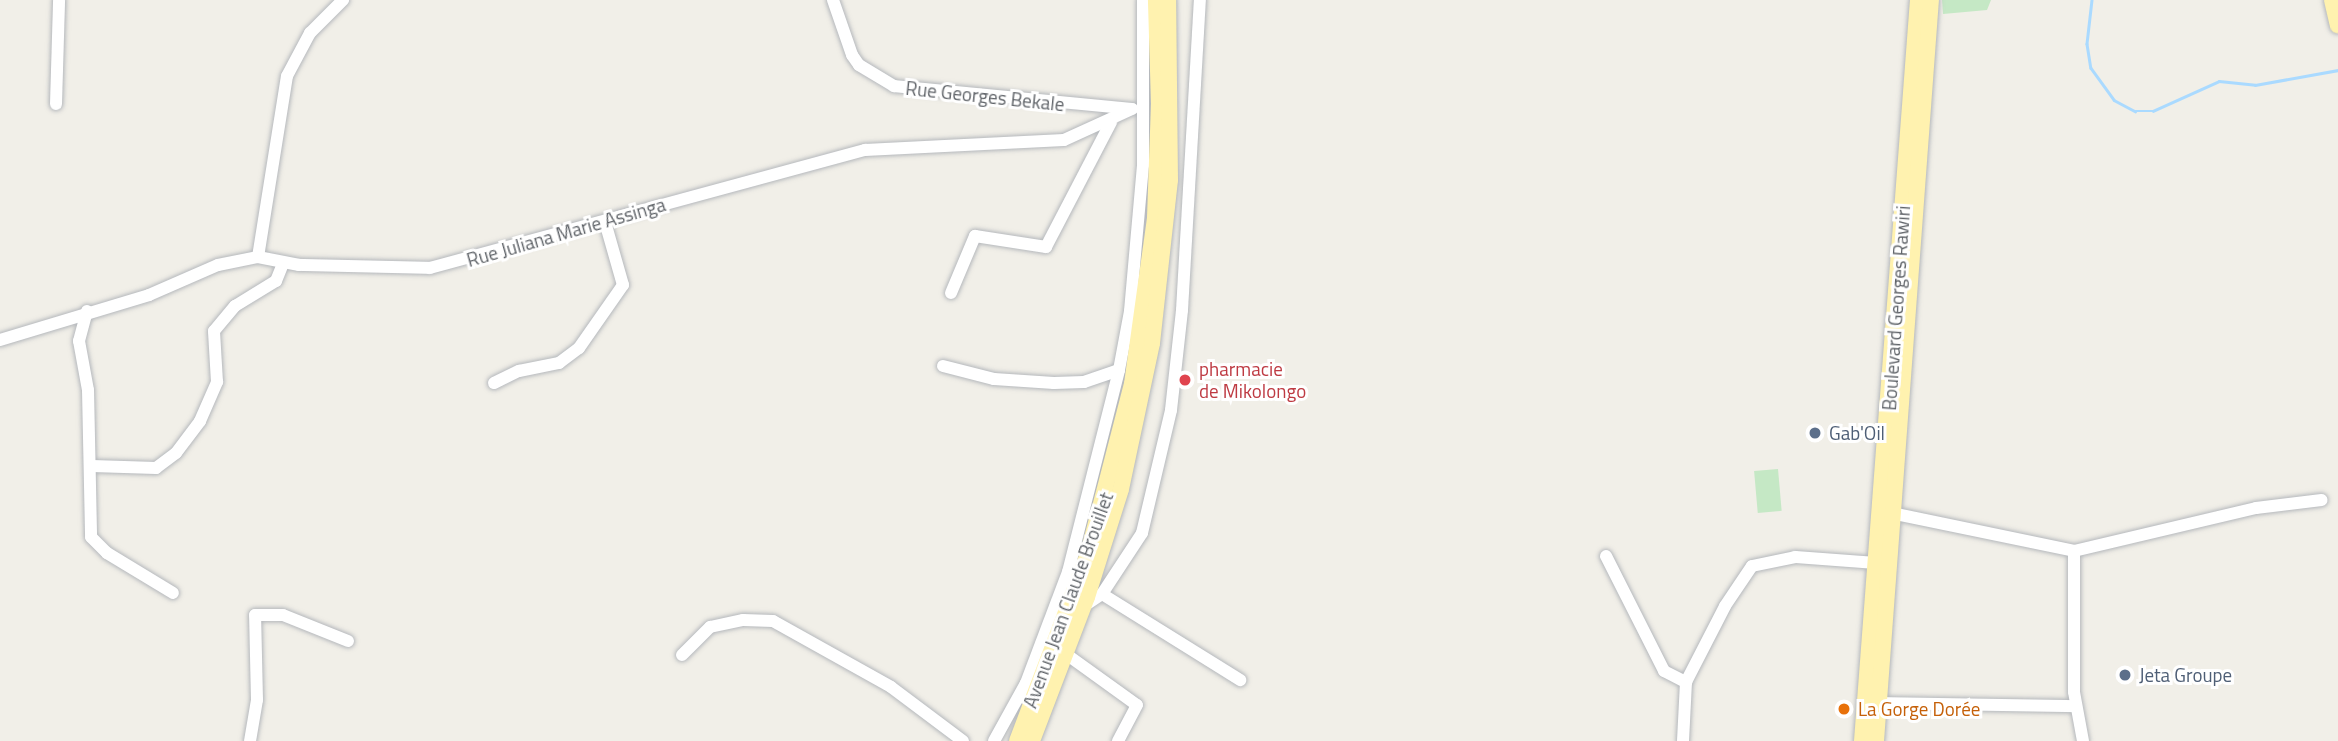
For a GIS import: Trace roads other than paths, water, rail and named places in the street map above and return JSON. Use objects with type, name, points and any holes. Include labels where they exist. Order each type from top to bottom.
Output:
[{"type":"main road","name":"Avenue Jean Claude Brouillet","points":[[1017,741],[1088,554],[1132,384],[1155,218],[1159,104],[1156,0]]},
{"type":"main road","name":"Avenue Jean Claude Brouillet","points":[[1032,741],[1084,606],[1121,489],[1153,343],[1170,180],[1168,0]]},
{"type":"main road","name":"Boulevard Georges Rawiri","points":[[1862,741],[1918,0]]},
{"type":"main road","name":"Boulevard Georges Rawiri","points":[[1876,741],[1896,513],[1931,0]]},
{"type":"main road","points":[[2332,0],[2338,25]]},
{"type":"street","points":[[56,104],[59,0]]},
{"type":"street","points":[[258,257],[287,76],[310,33],[343,0]]},
{"type":"street","name":"Rue Georges Bekale","points":[[834,0],[852,55],[859,65],[894,86],[1138,109]]},
{"type":"street","points":[[994,741],[1026,683],[1068,572],[1119,370],[1139,228],[1138,109],[1143,0]]},
{"type":"street","points":[[1084,606],[1102,594],[1142,533],[1171,410],[1182,310],[1200,0]]},
{"type":"street","name":"Rue Juliana Marie Assinga","points":[[0,340],[87,311],[149,295],[218,265],[258,257],[283,264],[429,268],[605,222],[761,176],[885,146],[1064,140],[1138,109]]},
{"type":"street","points":[[951,293],[975,236],[1046,247],[1111,122]]},
{"type":"street","points":[[494,383],[519,371],[567,359],[612,302],[623,285],[605,222]]},
{"type":"street","points":[[92,466],[156,468],[176,453],[200,421],[217,382],[214,331],[235,306],[276,281],[283,264]]},
{"type":"street","points":[[87,311],[79,341],[88,390],[92,466],[91,537],[107,554],[173,593]]},
{"type":"street","points":[[943,366],[994,379],[1054,383],[1084,382],[1119,370]]},
{"type":"street","points":[[1896,513],[2074,551],[2256,508],[2322,500]]},
{"type":"street","points":[[2074,551],[2075,706],[2083,741]]},
{"type":"street","points":[[1606,556],[1664,671],[1686,682]]},
{"type":"street","points":[[1683,741],[1686,682],[1725,606],[1752,566],[1795,557],[1877,562]]},
{"type":"street","points":[[1102,594],[1240,680]]},
{"type":"street","points":[[250,741],[257,701],[255,615],[283,615],[348,641]]},
{"type":"street","points":[[682,656],[710,627],[743,620],[773,621],[891,687],[963,741]]},
{"type":"street","points":[[1066,654],[1137,705],[1118,741]]},
{"type":"street","points":[[1881,703],[2075,706]]},
{"type":"waterway","points":[[2092,0],[2087,44],[2091,68],[2114,100],[2135,111],[2153,111],[2219,81],[2255,85],[2338,70]]},
{"type":"place","name":"pharmacie de Mikolongo","points":[[1185,380]]},
{"type":"place","name":"Gab'Oil","points":[[1815,433]]},
{"type":"place","name":"Jeta Groupe","points":[[2125,675]]},
{"type":"place","name":"La Gorge Dorée","points":[[1844,709]]}]
